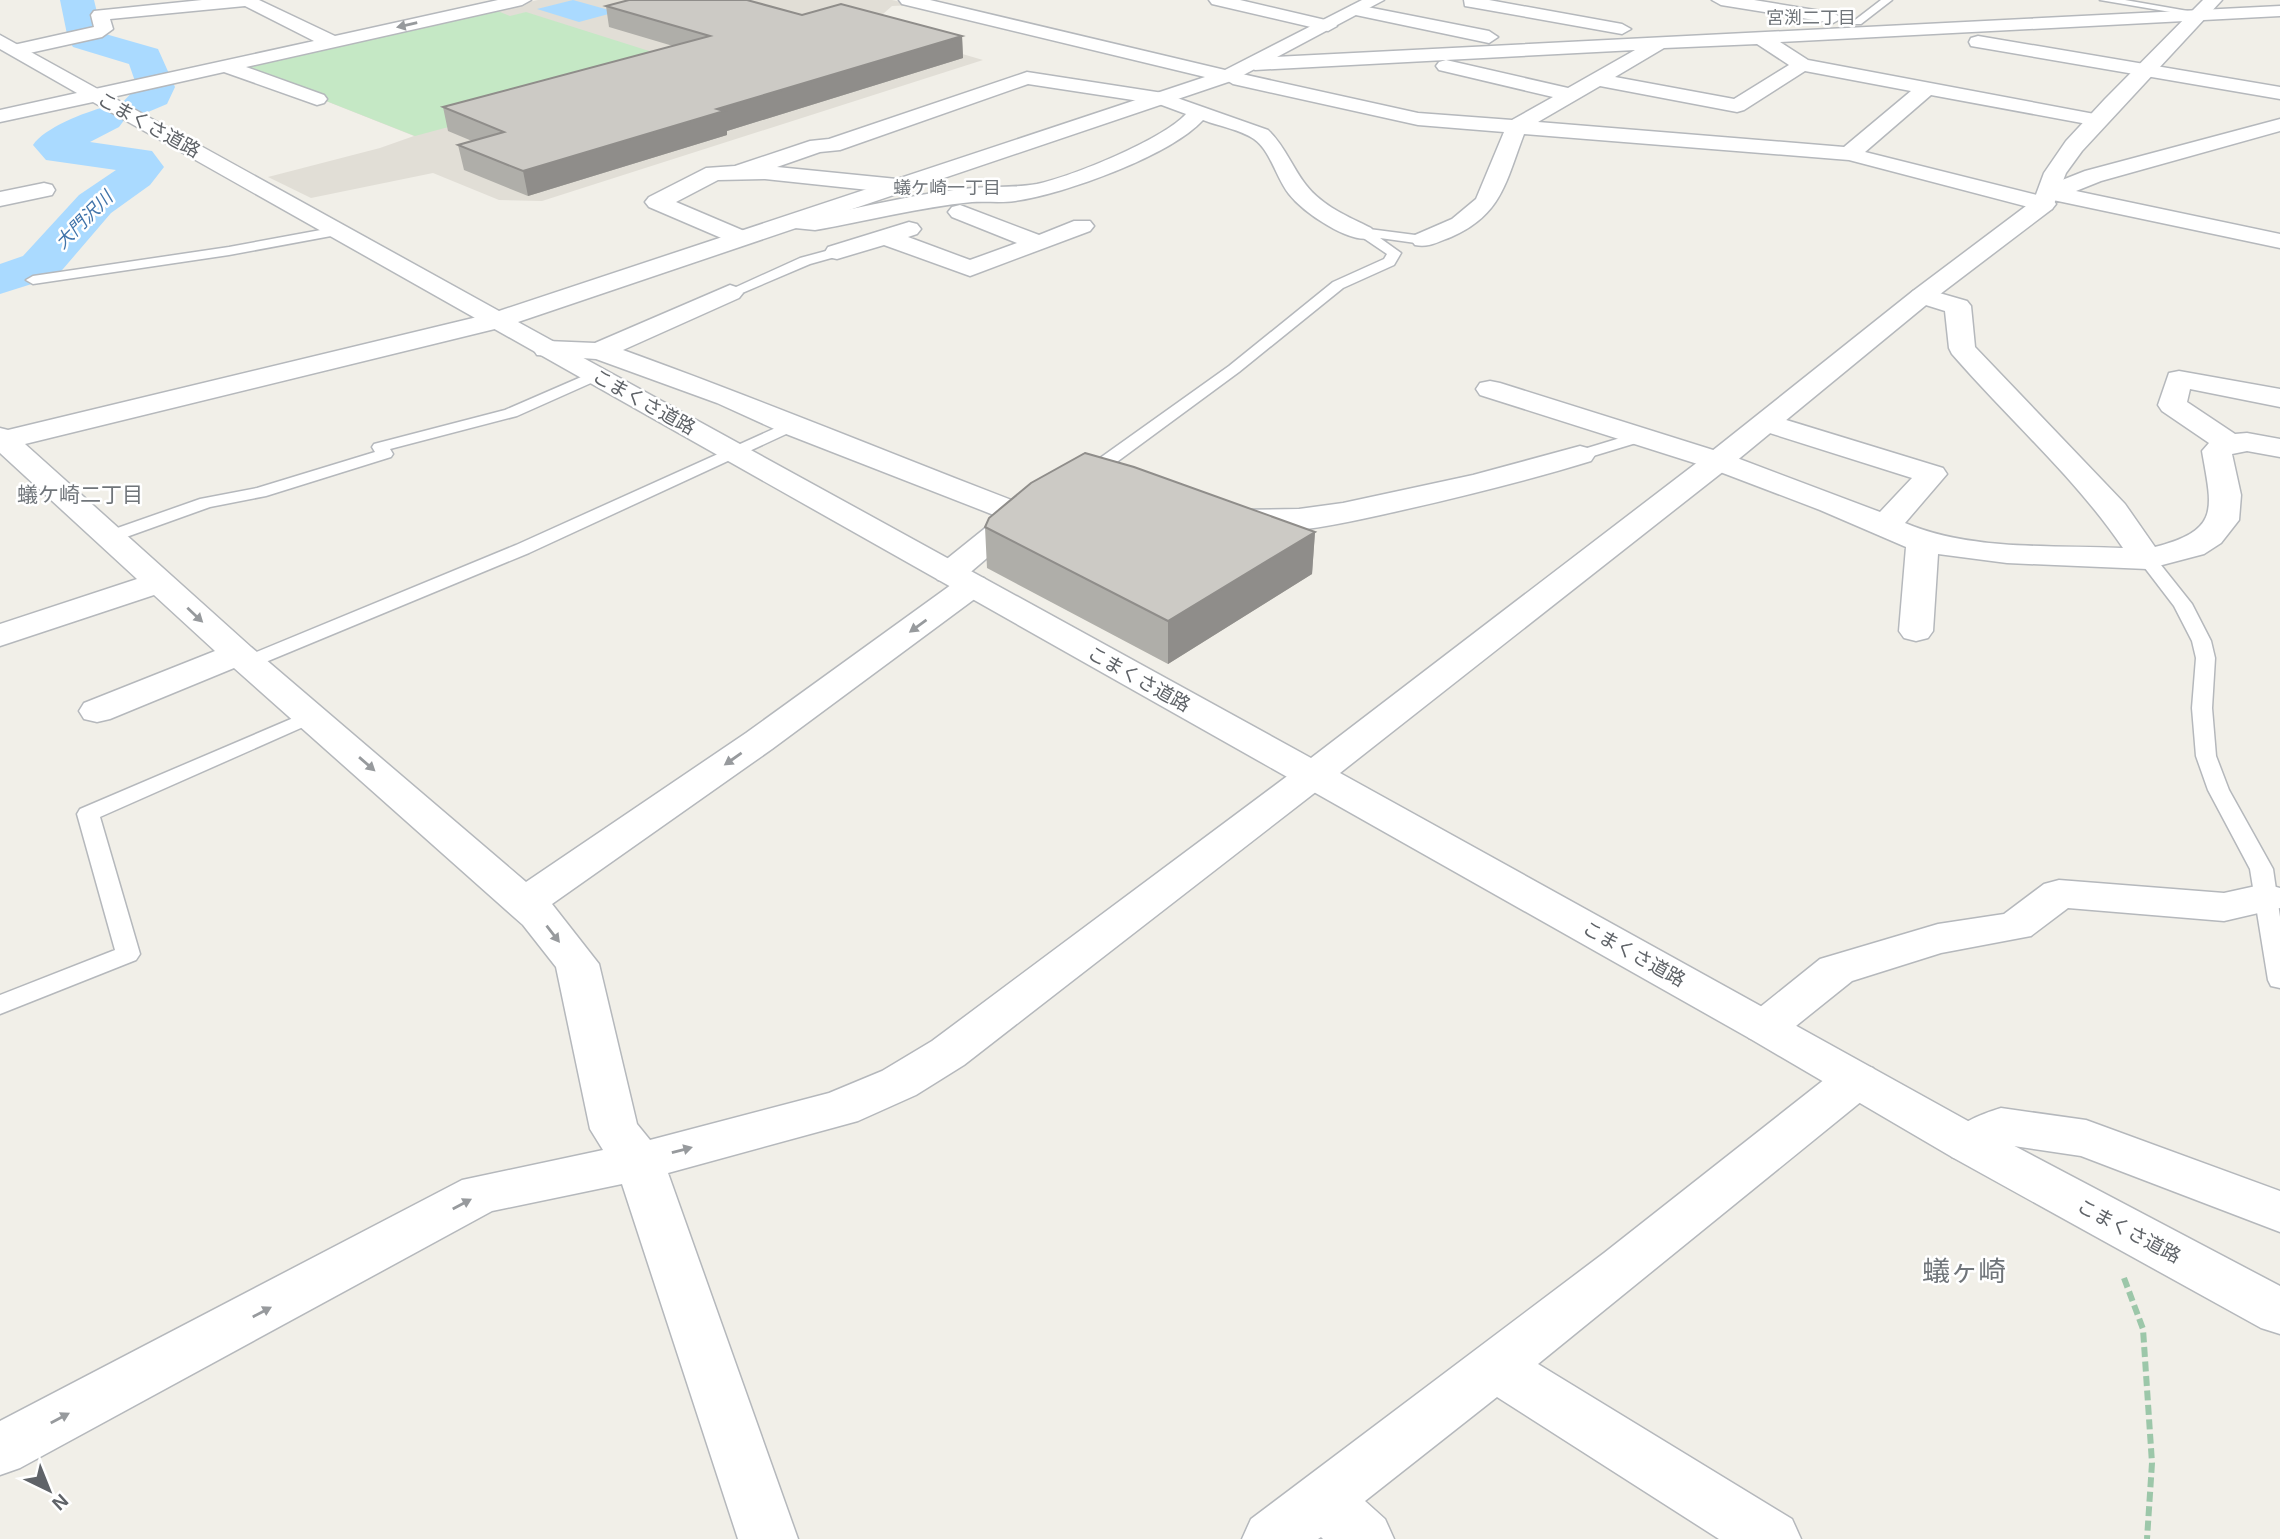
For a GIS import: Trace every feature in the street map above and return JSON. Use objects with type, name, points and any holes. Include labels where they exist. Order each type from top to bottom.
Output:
[{"type":"street","points":[[8,45],[95,33],[104,29],[100,15],[246,0],[332,42]]},
{"type":"street","points":[[0,116],[522,0]]},
{"type":"street","points":[[1219,0],[1328,26]]},
{"type":"street","points":[[741,238],[657,202],[714,173],[742,171],[926,177],[1227,76],[1255,64],[1375,0]]},
{"type":"street","points":[[1423,240],[1460,224],[1486,202],[1517,127],[1698,20],[1726,0],[2280,93]]},
{"type":"street","points":[[919,1],[1405,117],[1849,154],[2047,199],[2101,201],[2280,241]]},
{"type":"street","points":[[1471,2],[1665,40]]},
{"type":"street","points":[[429,5],[452,15]]},
{"type":"street","points":[[1255,64],[1665,40],[1909,30],[2207,7],[2280,11]]},
{"type":"street","points":[[2047,199],[2055,172],[2098,120],[2207,7]]},
{"type":"street","points":[[1357,10],[1535,49]]},
{"type":"street","points":[[1761,38],[1802,65],[2098,120]]},
{"type":"street","name":"こまくさ道路","points":[[8,45],[547,349],[597,363],[736,453],[1765,1027],[1969,1144],[2280,1312]]},
{"type":"street","points":[[1405,56],[1570,95]]},
{"type":"street","points":[[1599,80],[1737,106],[1802,65]]},
{"type":"street","points":[[225,66],[317,99]]},
{"type":"street","points":[[742,171],[818,146],[832,145],[1027,78],[1163,99],[1261,134],[1270,143],[1298,191],[1325,214],[1363,233]]},
{"type":"street","points":[[1849,154],[1927,88]]},
{"type":"street","points":[[793,222],[815,223],[973,195],[1011,195],[1045,189],[1113,164],[1182,130],[1199,113]]},
{"type":"street","points":[[0,1450],[480,1194],[639,1162],[841,1108],[899,1083],[948,1053],[1312,776],[1718,461],[2047,199],[2093,176],[2280,125]]},
{"type":"street","points":[[832,145],[867,157]]},
{"type":"street","points":[[1,439],[498,320],[793,222],[894,176]]},
{"type":"street","points":[[0,199],[44,190]]},
{"type":"street","points":[[937,202],[1039,243]]},
{"type":"street","points":[[837,252],[960,212]]},
{"type":"street","points":[[886,237],[970,270],[1083,226]]},
{"type":"street","points":[[597,363],[730,293]]},
{"type":"street","points":[[1922,296],[1958,306],[1962,348],[2010,403],[2114,511],[2147,559]]},
{"type":"street","points":[[597,363],[727,397],[791,426],[1020,514]]},
{"type":"street","points":[[2227,442],[2172,405],[2179,379],[2280,398]]},
{"type":"street","points":[[1490,389],[1718,461],[1923,542],[2007,554],[2147,559],[2193,547],[2210,536],[2222,520],[2225,495],[2217,451],[2227,442],[2241,441],[2280,448]]},
{"type":"street","points":[[1767,422],[1932,474],[1884,527]]},
{"type":"street","points":[[1,439],[244,658],[538,915],[577,964],[614,1129],[639,1162],[768,1539]]},
{"type":"street","points":[[1206,516],[1219,520],[1295,521],[1364,509],[1495,480],[1580,455]]},
{"type":"street","points":[[524,903],[759,741],[961,579],[968,561],[1020,514],[1065,489],[1117,489]]},
{"type":"street","points":[[1916,631],[1923,542]]},
{"type":"street","points":[[0,636],[160,582]]},
{"type":"street","points":[[97,711],[244,658]]},
{"type":"street","points":[[1765,1027],[1836,970],[1938,939],[2016,926],[2059,894],[2224,907],[2272,895]]},
{"type":"street","points":[[1272,1539],[1856,1080]]},
{"type":"street","points":[[1969,1144],[2001,1126],[2086,1138],[2280,1212]]},
{"type":"street","points":[[1494,1366],[1771,1539]]},
{"type":"street","points":[[1323,1500],[1364,1539]]},
{"type":"lane","points":[[1858,22],[1887,0]]},
{"type":"lane","points":[[2105,0],[2207,7]]},
{"type":"lane","points":[[33,280],[229,251],[337,230]]},
{"type":"lane","points":[[1363,233],[1423,240]]},
{"type":"lane","points":[[1065,489],[1234,369],[1338,285],[1389,262],[1394,253],[1363,233]]},
{"type":"lane","points":[[730,293],[794,266],[837,252]]},
{"type":"lane","points":[[111,536],[206,503],[260,492],[385,454],[380,447],[511,413],[597,363]]},
{"type":"lane","points":[[244,658],[456,579],[791,426]]},
{"type":"lane","points":[[1580,455],[1640,437]]},
{"type":"lane","points":[[2147,559],[2197,625],[2206,657],[2202,684],[2203,725],[2211,775],[2250,845],[2272,895],[2280,980]]},
{"type":"lane","points":[[0,1005],[128,954],[88,814],[312,716]]},
{"type":"path","points":[[2121,1269],[2143,1329],[2152,1463],[2147,1539]]},
{"type":"shaded area","points":[[538,0],[892,0],[915,5],[892,6],[883,14],[862,21],[873,28],[983,60],[542,201],[499,200],[433,173],[311,198],[268,177],[380,148],[414,136],[240,67]]},
{"type":"green space","points":[[495,10],[510,16],[526,12],[687,63],[415,136],[240,67]]},
{"type":"water","points":[[573,0],[616,12],[579,22],[537,9]]},
{"type":"building","points":[[629,0],[747,0],[802,15],[841,4],[962,36],[717,109],[724,111],[523,171],[458,145],[504,132],[443,107],[710,36],[606,6]]},
{"type":"building","points":[[1085,453],[1134,467],[1315,532],[1168,621],[985,527],[989,518],[1031,483]]},
{"type":"waterway","name":"大門沢川","points":[[77,0],[86,39],[145,57],[156,87],[153,96],[141,103]]},
{"type":"waterway","name":"大門沢川","points":[[0,280],[40,266],[95,204],[135,176],[143,167],[137,160],[61,151],[53,145],[105,119]]},
{"type":"district","name":"宮渕二丁目","points":[[1811,18]]},
{"type":"district","name":"蟻ケ崎一丁目","points":[[947,188]]},
{"type":"district","name":"蟻ケ崎二丁目","points":[[80,494]]},
{"type":"district","name":"蟻ヶ崎","points":[[1964,1271]]}]
